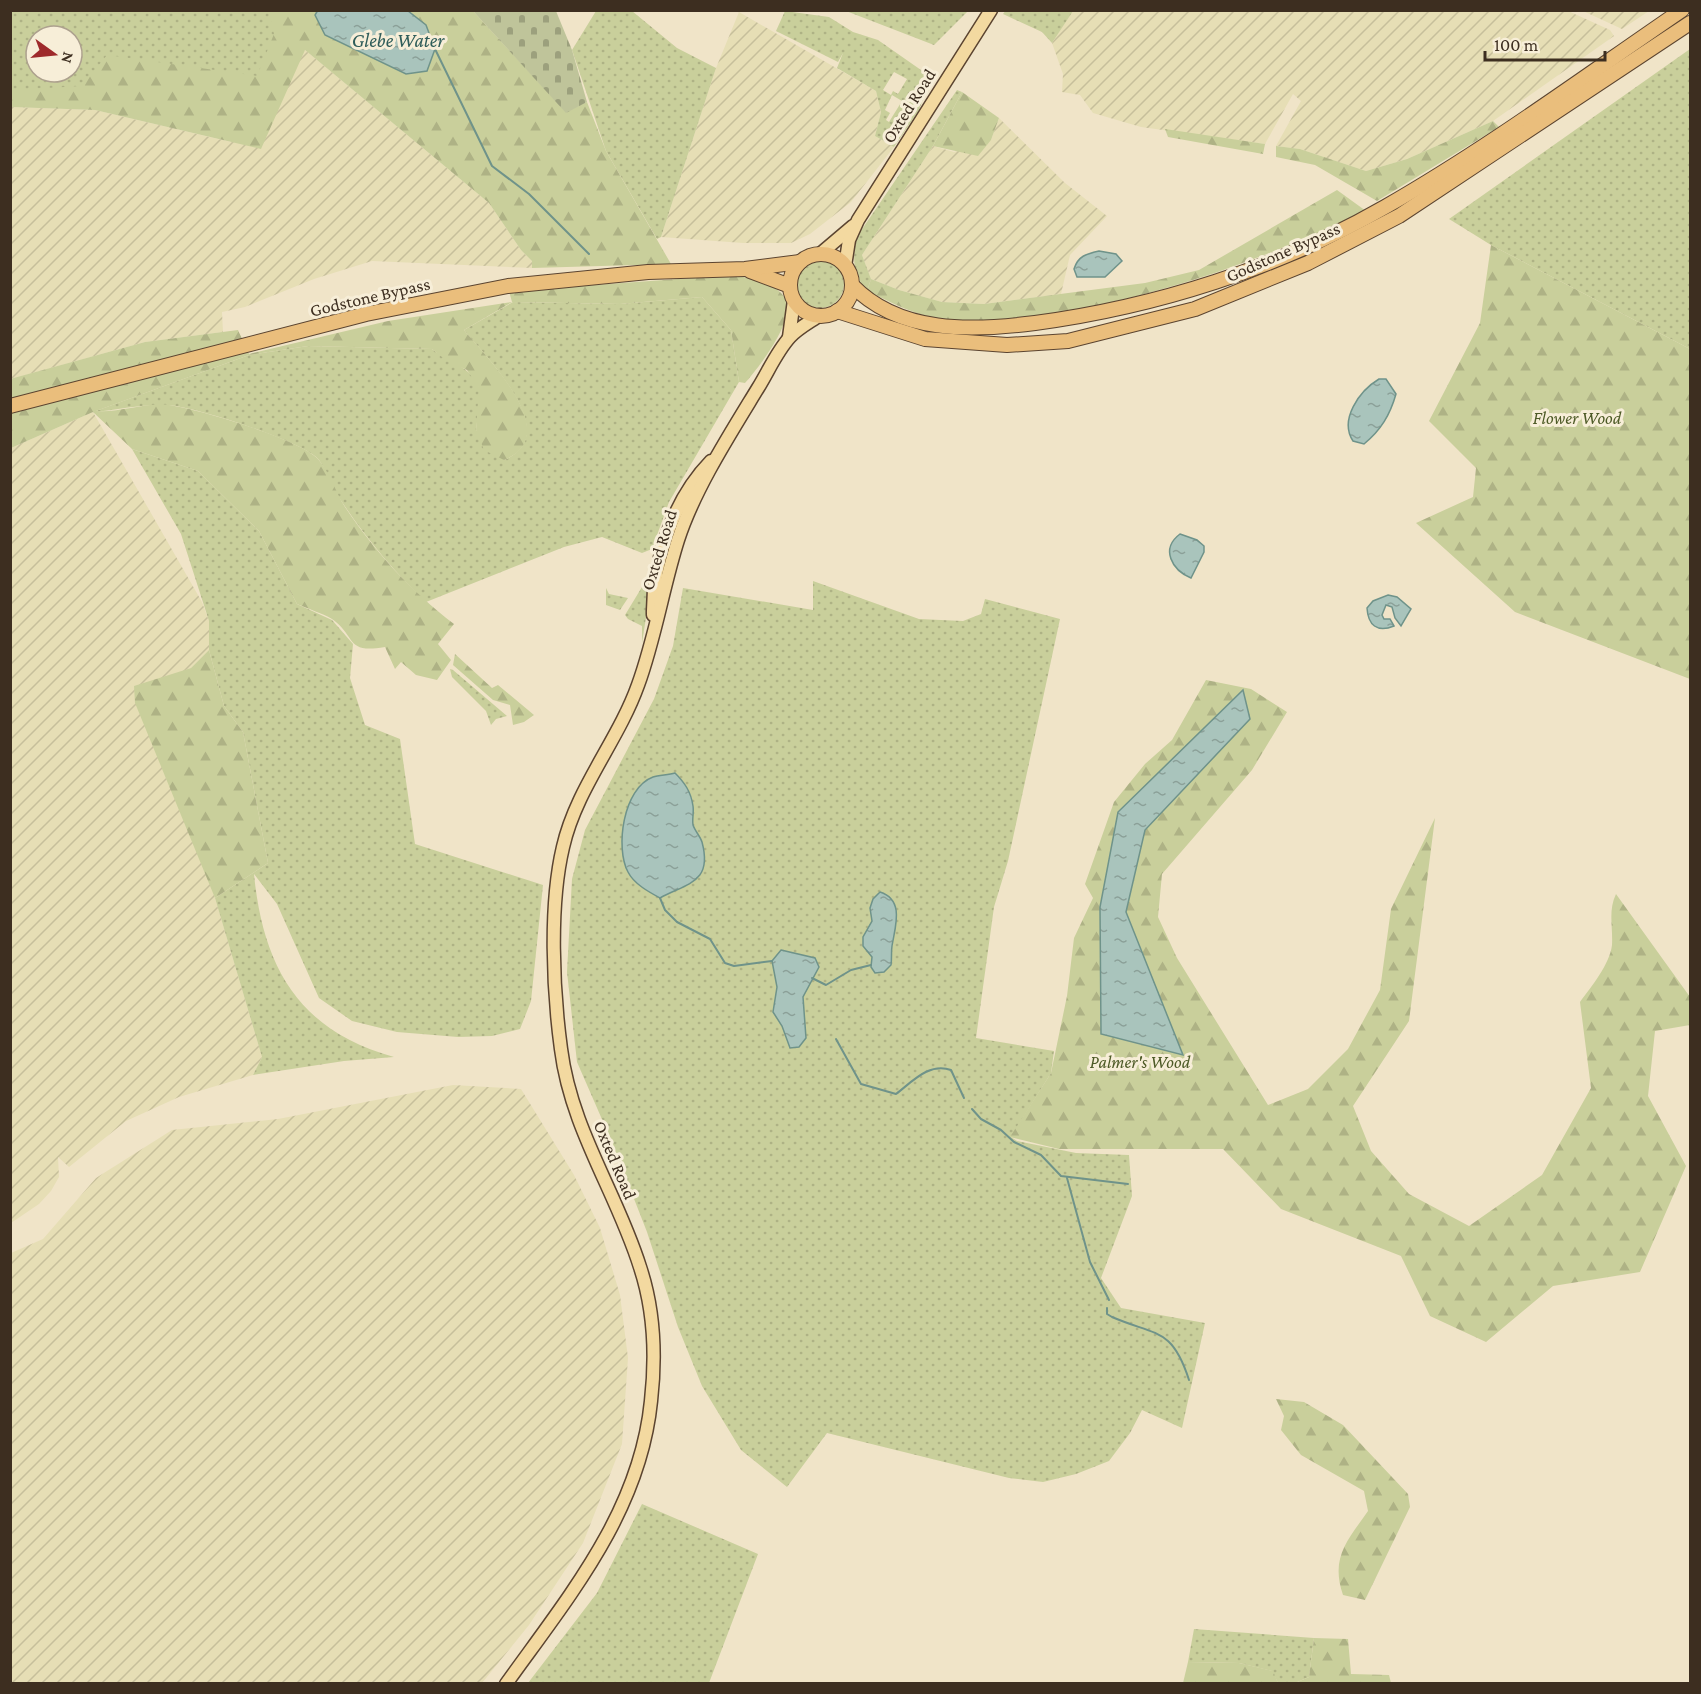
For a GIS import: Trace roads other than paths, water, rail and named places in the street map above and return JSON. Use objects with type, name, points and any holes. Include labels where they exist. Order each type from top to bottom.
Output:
[{"type":"highway","name":"Godstone Bypass","points":[[852,285],[876,306],[904,319],[967,328],[1063,319],[1165,297],[1233,276],[1299,250],[1384,208],[1531,115],[1682,10]]},
{"type":"highway","name":"Godstone Bypass","points":[[837,310],[925,339],[1007,345],[1068,341],[1195,309],[1308,263],[1399,216],[1690,23]]},
{"type":"highway","points":[[820,254],[831,255],[845,266],[852,285],[848,300],[837,310],[820,315],[802,309],[792,293],[792,274],[800,262],[820,254]]},
{"type":"highway","name":"Godstone Bypass","points":[[10,406],[366,314],[508,286],[648,272],[745,269],[800,262]]},
{"type":"highway","name":"Godstone Bypass","points":[[745,269],[792,293]]},
{"type":"main road","name":"Oxted Road","points":[[845,266],[849,240],[858,220],[991,10]]},
{"type":"main road","name":"Oxted Road","points":[[820,254],[858,220]]},
{"type":"main road","name":"Oxted Road","points":[[789,337],[792,293]]},
{"type":"main road","name":"Oxted Road","points":[[506,1683],[571,1595],[615,1523],[631,1487],[643,1448],[651,1405],[654,1370],[652,1334],[640,1265],[578,1118],[565,1072],[556,999],[555,927],[559,866],[570,820],[639,684],[653,628],[657,576],[666,537],[677,511],[699,473],[719,453],[789,337],[820,315]]},
{"type":"water","name":"Glebe Water","points":[[318,10],[408,11],[426,25],[435,49],[427,71],[406,74],[325,35],[315,15]]},
{"type":"water","points":[[1099,251],[1116,254],[1122,261],[1105,277],[1077,277],[1074,269],[1080,258]]},
{"type":"water","points":[[1379,379],[1386,379],[1396,394],[1391,409],[1380,428],[1370,439],[1364,444],[1353,441],[1348,424],[1353,407],[1358,398]]},
{"type":"water","points":[[1180,534],[1197,540],[1204,546],[1204,552],[1191,578],[1178,570],[1171,559],[1171,546]]},
{"type":"water","points":[[1388,595],[1397,597],[1411,609],[1401,626],[1395,618],[1392,607],[1386,605],[1382,615],[1384,619],[1390,619],[1394,626],[1378,628],[1369,619],[1367,608],[1373,601]]},
{"type":"water","points":[[1243,690],[1250,719],[1145,830],[1126,912],[1183,1055],[1101,1034],[1100,907],[1118,812]]},
{"type":"water","points":[[675,773],[685,784],[691,796],[693,825],[702,842],[704,866],[701,874],[695,880],[660,898],[638,884],[628,872],[622,849],[622,834],[628,806],[643,783],[653,777]]},
{"type":"water","points":[[880,892],[893,901],[896,908],[896,923],[891,965],[884,972],[875,973],[871,967],[872,957],[863,946],[863,937],[872,921],[870,908],[873,899]]},
{"type":"water","points":[[781,950],[815,958],[819,967],[803,997],[806,1038],[799,1047],[790,1048],[782,1026],[773,1012],[777,987],[772,961]]},
{"type":"waterway","points":[[435,49],[492,166],[529,194],[589,254]]},
{"type":"waterway","points":[[660,898],[665,910],[677,922],[710,939],[725,963],[734,966],[772,961]]},
{"type":"waterway","points":[[812,978],[826,985],[851,970],[871,965]]},
{"type":"waterway","points":[[836,1039],[861,1084],[896,1094],[921,1074],[943,1068],[951,1070],[964,1098]]},
{"type":"waterway","points":[[972,1109],[981,1119],[1001,1130],[1014,1142],[1041,1155],[1061,1176],[1128,1184]]},
{"type":"waterway","points":[[1067,1178],[1090,1262],[1109,1300]]},
{"type":"waterway","points":[[1107,1308],[1107,1314],[1112,1317],[1151,1331],[1169,1342],[1183,1363],[1189,1380]]},
{"type":"park label","name":"Flower Wood","points":[[1577,418]]},
{"type":"park label","name":"Palmer's Wood","points":[[1140,1062]]}]
